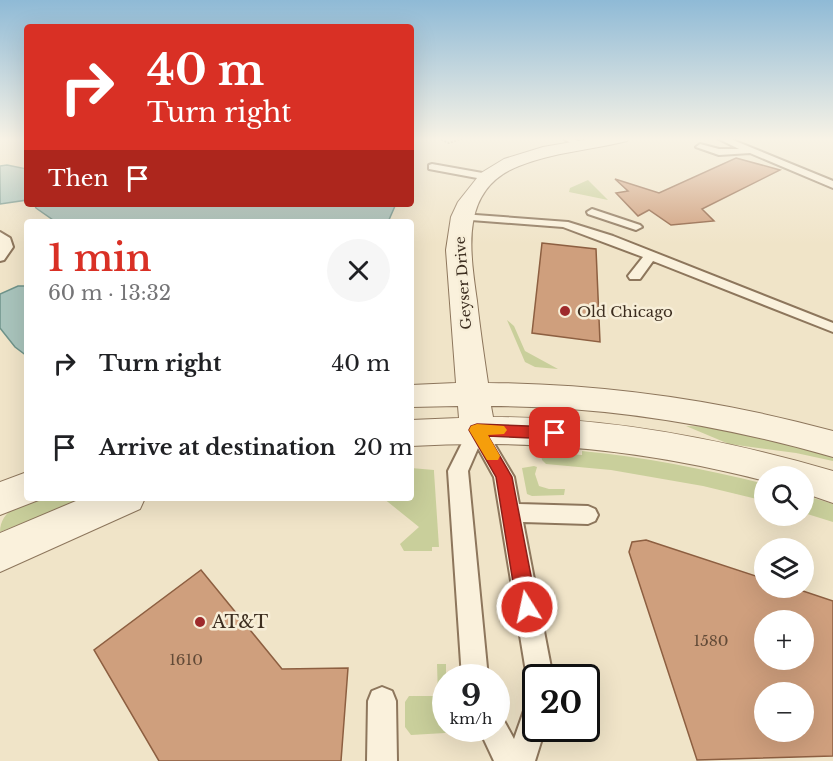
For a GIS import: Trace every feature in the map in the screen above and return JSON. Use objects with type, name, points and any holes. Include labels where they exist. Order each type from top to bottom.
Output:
[{"type":"street","name":"Geyser Drive","points":[[477,430],[458,250],[462,217],[468,202],[492,174]]},
{"type":"street","points":[[414,396],[552,394],[677,408],[738,419],[833,444]]},
{"type":"street","points":[[414,433],[534,430],[652,445],[756,466]]},
{"type":"street","points":[[814,481],[833,487]]},
{"type":"street","points":[[0,499],[24,489]]},
{"type":"street","points":[[0,552],[58,525],[118,501]]},
{"type":"lane","points":[[468,174],[488,177]]},
{"type":"lane","points":[[806,174],[833,185]]},
{"type":"lane","points":[[592,212],[636,227],[613,241]]},
{"type":"lane","points":[[462,217],[564,224],[613,241],[833,328]]},
{"type":"lane","points":[[0,236],[7,247],[0,257]]},
{"type":"lane","points":[[635,276],[650,256]]},
{"type":"lane","points":[[477,430],[504,477],[537,664]]},
{"type":"lane","points":[[474,664],[458,471],[477,430]]},
{"type":"lane","points":[[510,513],[588,515]]},
{"type":"lane","points":[[382,700],[382,761]]},
{"type":"lane","points":[[500,742],[510,761]]},
{"type":"lane","points":[[520,761],[527,742]]},
{"type":"green space","points":[[588,180],[608,200],[569,192],[570,188]]},
{"type":"green space","points":[[507,320],[514,326],[525,351],[558,369],[535,367],[525,362]]},
{"type":"green space","points":[[686,426],[723,429],[760,437],[833,457],[833,461],[796,453],[729,444]]},
{"type":"green space","points":[[569,449],[570,454],[582,455],[582,451],[628,457],[674,464],[754,482],[754,498],[703,486],[611,470],[546,464],[542,460],[540,451]]},
{"type":"green space","points":[[537,467],[535,474],[539,486],[549,489],[565,489],[564,495],[532,496],[527,494],[522,468]]},
{"type":"green space","points":[[414,468],[434,470],[439,547],[432,547],[432,551],[404,551],[400,544],[419,527],[387,501],[414,501]]},
{"type":"green space","points":[[814,498],[833,504],[833,522],[814,516]]},
{"type":"green space","points":[[28,501],[78,501],[0,532],[3,519],[17,506]]},
{"type":"green space","points":[[409,696],[432,696],[432,734],[411,735],[405,727],[405,702]]},
{"type":"water","points":[[0,174],[24,174],[24,200],[0,204]]},
{"type":"water","points":[[395,207],[389,219],[52,219],[36,208]]},
{"type":"water","points":[[18,286],[24,286],[24,354],[15,347],[0,328],[0,294]]},
{"type":"building","points":[[702,174],[773,174],[702,209],[714,221],[671,225],[649,210],[638,216],[616,193],[628,191],[615,179],[659,193]]},
{"type":"building","points":[[542,243],[596,249],[600,342],[532,333]]},
{"type":"building","points":[[646,540],[754,575],[754,598],[814,598],[814,595],[833,601],[833,756],[697,760],[629,552],[632,542]]},
{"type":"building","points":[[201,570],[282,669],[348,668],[341,761],[159,761],[94,650]]},
{"type":"slow traffic","points":[[493,456],[477,430],[499,430]]},
{"type":"place","name":"Old Chicago","points":[[565,311]]},
{"type":"place","name":"AT&T","points":[[200,622]]},
{"type":"route","points":[[527,607],[504,477],[477,430],[534,430],[555,433]]}]
